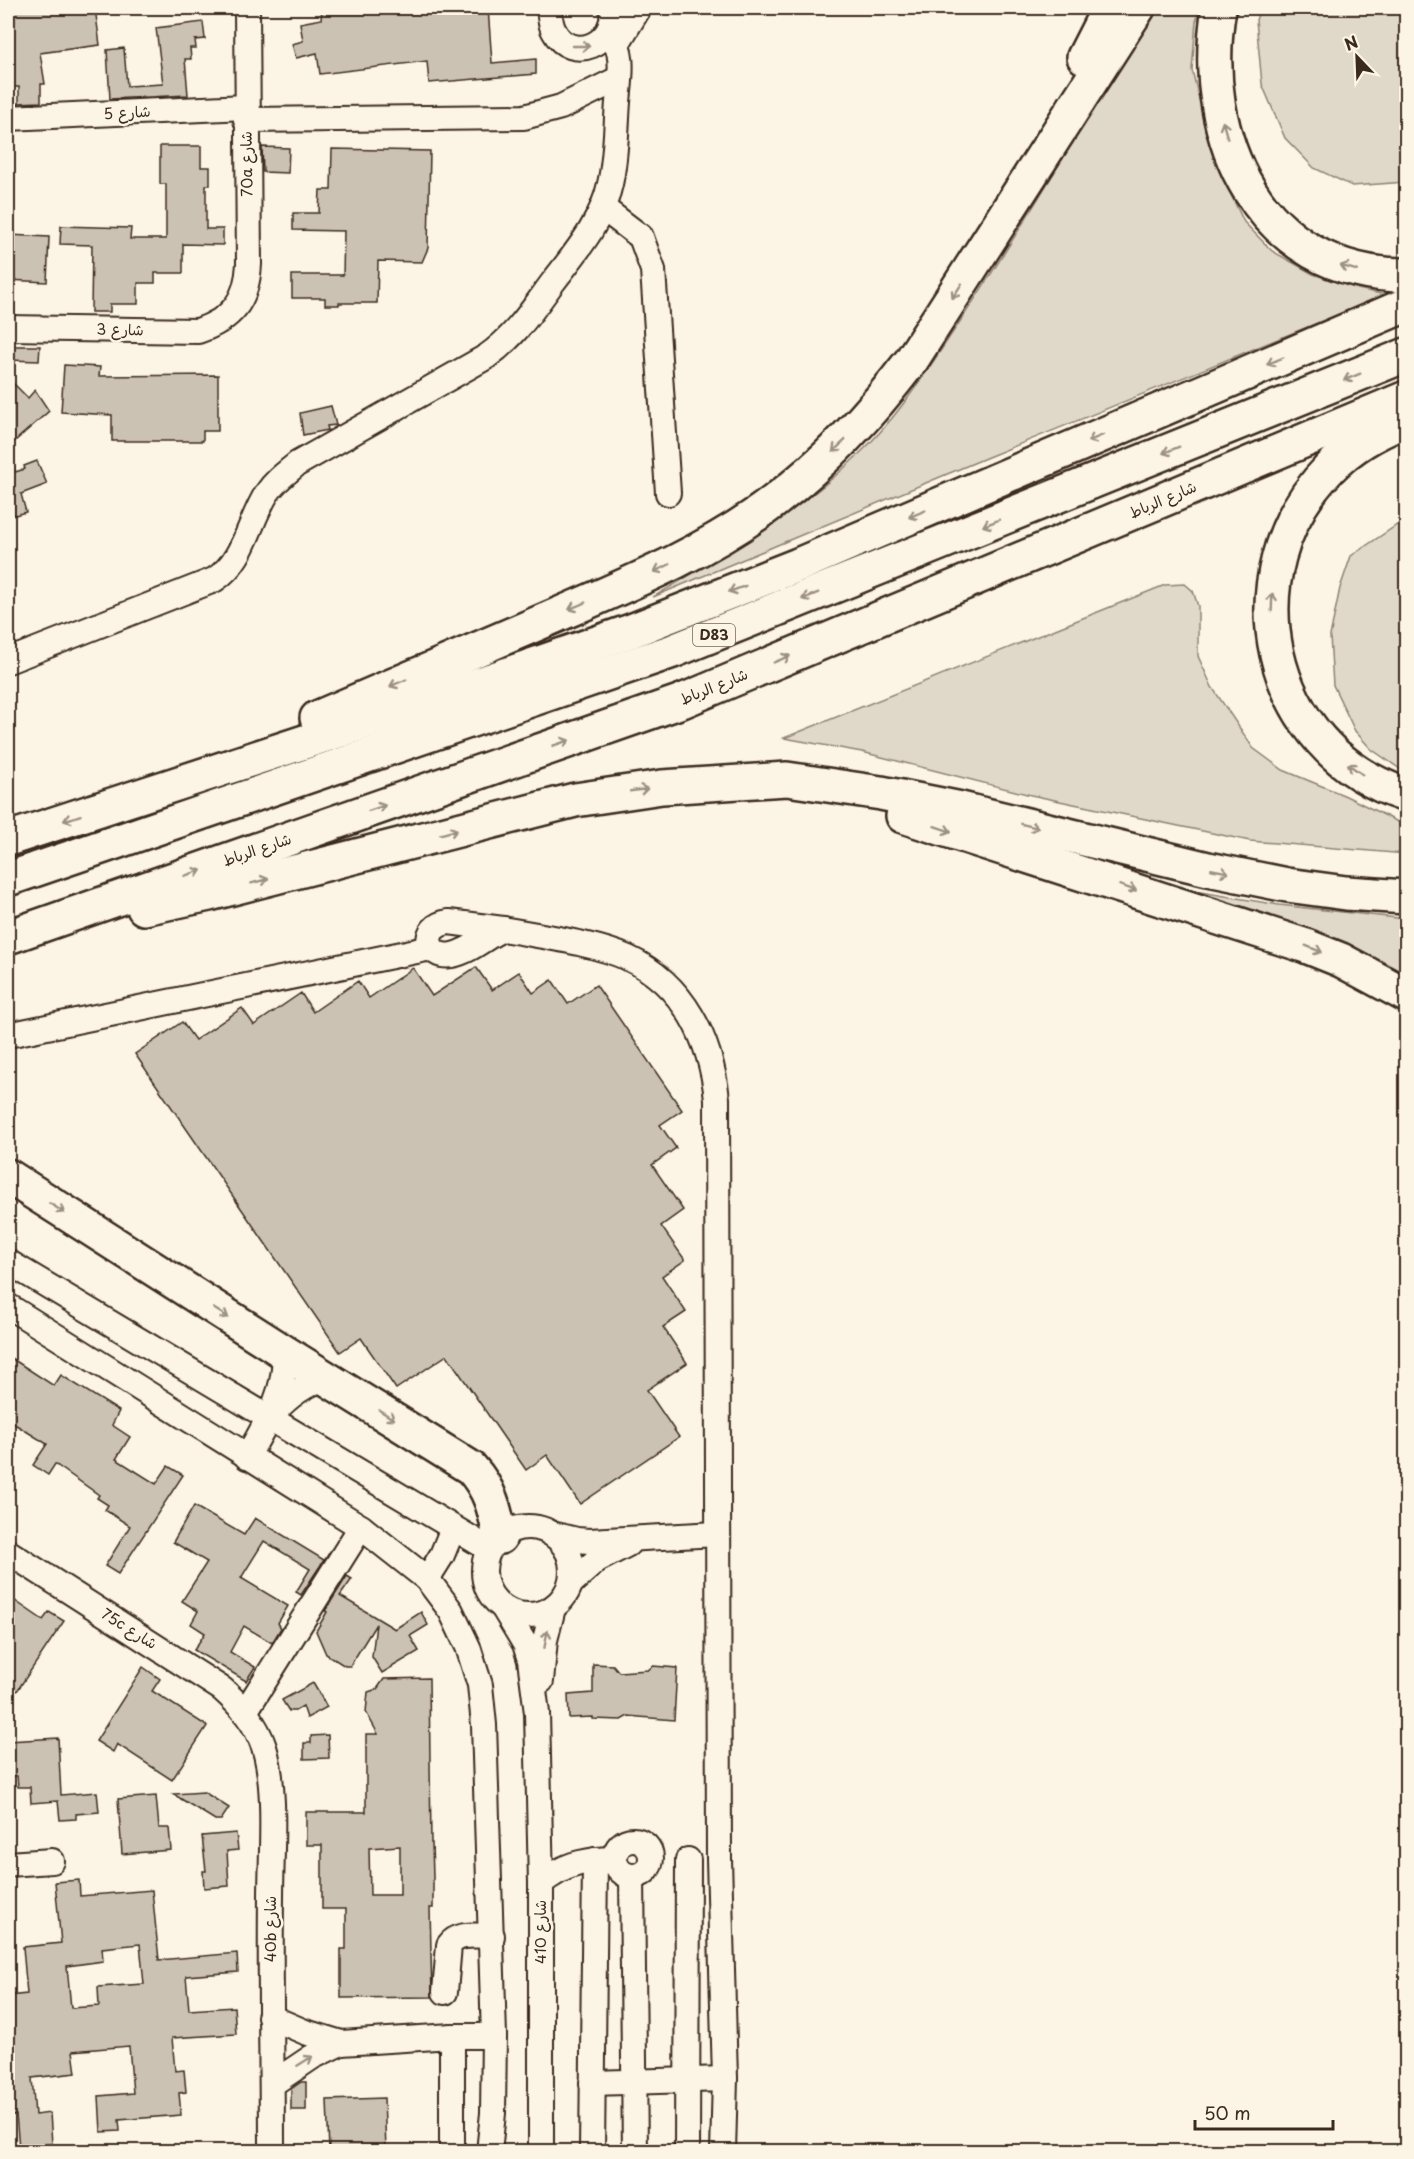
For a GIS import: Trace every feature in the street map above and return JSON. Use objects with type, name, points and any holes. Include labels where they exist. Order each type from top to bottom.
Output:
[{"type":"highway","points":[[989,242],[1109,8]]},
{"type":"highway","points":[[127,800],[631,583],[728,533],[770,505],[809,474],[846,439],[867,417],[911,361],[1138,8]]},
{"type":"highway","points":[[1219,8],[1215,41],[1218,104],[1241,176],[1263,212],[1294,241],[1331,262],[1369,273],[1407,275]]},
{"type":"highway","points":[[8,839],[448,695],[631,631],[798,565],[1407,305]]},
{"type":"highway","name":"D83","points":[[8,879],[673,651],[1407,355]]},
{"type":"highway","name":"شارع الرباط","points":[[8,937],[682,701],[1407,398]]},
{"type":"highway","points":[[1407,419],[1366,439],[1347,452],[1322,477],[1302,505],[1290,525],[1279,558],[1272,592],[1272,616],[1278,661],[1289,691],[1304,719],[1338,757],[1358,772],[1380,785],[1407,795]]},
{"type":"highway","points":[[59,920],[159,905],[209,894],[575,800],[662,787],[787,779],[881,793],[961,809],[1208,869],[1287,885],[1346,893],[1407,897]]},
{"type":"highway","points":[[787,779],[1306,946],[1341,960],[1407,995]]},
{"type":"highway","points":[[8,1176],[471,1468],[482,1479],[495,1508],[494,1543]]},
{"type":"street","name":"70a شارع","points":[[228,316],[241,299],[248,278],[247,8]]},
{"type":"street","points":[[549,8],[554,32],[565,43],[589,47],[603,39],[613,38],[639,8]]},
{"type":"street","points":[[8,661],[201,585],[225,572],[237,556],[268,491],[281,476],[297,464],[500,348],[512,337],[591,231],[603,208],[610,184],[620,78],[613,38],[612,8]]},
{"type":"street","name":"شارع 5","points":[[8,118],[246,113],[524,117],[561,107],[620,78]]},
{"type":"street","points":[[603,208],[641,237],[653,270],[668,493]]},
{"type":"street","name":"شارع 3","points":[[8,328],[198,331],[215,325],[228,316]]},
{"type":"street","points":[[8,1035],[431,948],[436,953],[453,955],[502,929],[596,948],[627,958],[656,975],[679,998],[697,1025],[714,1073],[717,1099],[717,1534],[719,1859],[725,2079],[723,2151]]},
{"type":"street","points":[[8,1262],[453,1528],[494,1543]]},
{"type":"street","points":[[40,1326],[59,1293]]},
{"type":"street","points":[[8,1306],[361,1527],[427,1579],[451,1611],[468,1647],[480,1685],[484,1725],[494,2036],[493,2113],[488,2142],[489,2151]]},
{"type":"street","points":[[247,1456],[269,1418],[285,1374],[284,1352]]},
{"type":"street","points":[[269,1418],[292,1394],[309,1384],[327,1378]]},
{"type":"street","points":[[245,1712],[361,1527]]},
{"type":"street","points":[[552,1533],[563,1543],[570,1555],[573,1569],[571,1583],[564,1597],[553,1608],[538,1615],[520,1615],[504,1609],[492,1598],[484,1582],[483,1566],[494,1543],[512,1530],[525,1527],[539,1528],[577,1540],[589,1541],[717,1534]]},
{"type":"street","points":[[427,1579],[442,1555],[453,1528]]},
{"type":"street","points":[[571,1583],[603,1556],[643,1537]]},
{"type":"street","name":"75c شارع","points":[[8,1552],[216,1685],[245,1712]]},
{"type":"street","name":"شارع 410","points":[[537,1713],[545,1640],[553,1608]]},
{"type":"street","name":"شارع 410","points":[[504,1609],[525,1644],[530,1660],[537,1713],[541,1883],[541,2151]]},
{"type":"street","name":"40b شارع","points":[[245,1712],[264,1746],[271,1785],[272,2151]]},
{"type":"street","points":[[540,1832],[562,1850],[597,1860],[626,1875],[632,1876],[644,1872],[651,1860],[651,1854],[648,1848],[637,1840],[630,1840],[597,1860],[560,1870],[541,1883]]},
{"type":"street","points":[[651,1860],[719,1859]]},
{"type":"street","points":[[592,2151],[597,1860]]},
{"type":"street","points":[[687,2151],[688,1860]]},
{"type":"street","points":[[8,1864],[52,1861]]},
{"type":"street","points":[[632,1876],[635,2151]]},
{"type":"street","points":[[445,1992],[449,1945],[452,1940],[458,1936],[492,1936]]},
{"type":"street","points":[[270,2017],[305,2032],[341,2043],[452,2036],[494,2036]]},
{"type":"street","points":[[452,2036],[452,2151]]},
{"type":"street","points":[[272,2084],[312,2057],[341,2043]]},
{"type":"street","points":[[592,2083],[725,2079]]},
{"type":"street","points":[[525,2151],[526,2110],[532,2101],[541,2097]]},
{"type":"shaded area","points":[[1157,8],[1200,8],[1196,22],[1192,70],[1206,127],[1224,180],[1244,222],[1272,251],[1313,274],[1358,289],[1386,295],[988,457],[653,597],[786,515],[835,476],[886,425],[923,377],[980,291],[1134,40]]},
{"type":"shaded area","points":[[1260,8],[1406,8],[1406,182],[1352,186],[1314,168],[1285,138],[1262,84],[1256,20]]},
{"type":"shaded area","points":[[1406,522],[1406,773],[1371,749],[1355,731],[1333,685],[1330,636],[1340,588],[1351,556],[1397,525]]},
{"type":"shaded area","points":[[1185,584],[1193,591],[1198,606],[1198,656],[1212,687],[1253,748],[1283,770],[1406,824],[1406,854],[1250,841],[1031,795],[862,752],[784,738],[1165,585]]},
{"type":"shaded area","points":[[1147,883],[1279,905],[1406,919],[1406,975],[1348,948]]},
{"type":"building","points":[[8,8],[95,8],[100,45],[40,53],[45,84],[41,84],[41,102],[19,103],[19,87],[11,87],[8,59]]},
{"type":"building","points":[[322,8],[488,8],[492,63],[536,59],[536,74],[429,83],[427,61],[320,74],[317,53],[296,58],[292,44],[303,41],[300,23],[321,19]]},
{"type":"building","points":[[203,22],[205,39],[195,40],[196,48],[190,48],[191,59],[185,59],[188,95],[110,99],[107,50],[124,48],[127,86],[163,84],[156,28]]},
{"type":"building","points":[[160,146],[201,146],[201,167],[210,167],[210,185],[206,185],[206,229],[223,229],[223,245],[183,244],[183,273],[155,273],[155,283],[138,283],[138,304],[110,304],[110,312],[91,312],[92,245],[60,244],[61,226],[131,228],[130,239],[166,239],[166,184],[160,184]]},
{"type":"building","points":[[262,147],[289,148],[288,173],[263,172]]},
{"type":"building","points":[[332,149],[430,151],[428,248],[422,262],[378,261],[377,303],[325,305],[325,298],[292,298],[292,275],[343,275],[344,231],[293,230],[293,213],[319,213],[320,190],[331,190]]},
{"type":"building","points":[[8,235],[49,237],[47,282],[8,280]]},
{"type":"building","points":[[8,346],[40,346],[39,361],[8,360]]},
{"type":"building","points":[[64,365],[100,367],[99,376],[218,375],[218,431],[203,431],[203,441],[112,441],[112,415],[61,412]]},
{"type":"building","points":[[8,378],[28,398],[35,390],[49,411],[8,447]]},
{"type":"building","points":[[331,406],[336,425],[327,426],[328,430],[303,435],[300,413]]},
{"type":"building","points":[[12,461],[15,472],[37,461],[47,484],[21,494],[26,512],[8,517],[8,462]]},
{"type":"building","points":[[476,967],[492,990],[519,972],[533,993],[552,980],[568,1004],[596,985],[682,1110],[660,1125],[676,1148],[652,1165],[683,1210],[661,1226],[685,1260],[662,1276],[686,1312],[663,1327],[687,1363],[647,1390],[679,1437],[580,1504],[547,1455],[526,1470],[447,1355],[396,1389],[361,1338],[340,1352],[135,1054],[182,1022],[195,1040],[242,1008],[254,1025],[301,993],[313,1012],[358,981],[369,998],[413,968],[432,996]]},
{"type":"building","points":[[8,1356],[54,1386],[61,1375],[119,1411],[112,1425],[130,1437],[116,1459],[156,1484],[168,1466],[183,1475],[118,1574],[105,1566],[130,1526],[105,1510],[108,1505],[97,1498],[99,1495],[55,1464],[48,1475],[33,1465],[47,1444],[8,1420]]},
{"type":"building","points":[[194,1506],[244,1535],[255,1518],[324,1560],[301,1595],[296,1592],[310,1569],[264,1541],[241,1578],[288,1606],[278,1623],[281,1628],[272,1643],[244,1626],[230,1652],[255,1667],[246,1681],[194,1650],[205,1633],[191,1624],[198,1611],[182,1601],[207,1562],[173,1542]]},
{"type":"building","points":[[347,1576],[352,1579],[340,1596],[395,1629],[421,1612],[428,1625],[410,1636],[419,1651],[382,1673],[372,1657],[376,1624],[350,1666],[345,1666],[326,1654],[316,1631],[327,1612],[325,1611]]},
{"type":"building","points":[[8,1596],[43,1620],[49,1612],[64,1621],[17,1691],[8,1684]]},
{"type":"building","points":[[593,1664],[613,1665],[619,1672],[648,1670],[653,1666],[677,1668],[674,1720],[628,1716],[621,1720],[593,1719],[593,1717],[569,1718],[568,1695],[593,1693]]},
{"type":"building","points":[[143,1667],[160,1679],[152,1691],[207,1726],[172,1780],[117,1744],[113,1752],[96,1741]]},
{"type":"building","points":[[429,1678],[433,1877],[433,1908],[430,1908],[432,1997],[341,1998],[341,1949],[346,1949],[346,1909],[322,1909],[322,1845],[306,1845],[306,1812],[366,1812],[366,1734],[378,1734],[366,1712],[368,1692],[377,1689],[384,1679]],"holes":[[[400,1846],[400,1895],[370,1895],[369,1848]]]},
{"type":"building","points":[[313,1683],[327,1707],[307,1718],[303,1706],[295,1711],[289,1711],[282,1700]]},
{"type":"building","points":[[328,1735],[329,1758],[304,1759],[304,1743],[311,1743],[311,1736]]},
{"type":"building","points":[[58,1738],[61,1795],[97,1792],[99,1812],[76,1814],[76,1819],[60,1820],[58,1801],[31,1803],[30,1787],[18,1787],[17,1776],[8,1776],[8,1741]]},
{"type":"building","points":[[204,1792],[229,1808],[221,1820],[215,1820],[173,1794]]},
{"type":"building","points":[[156,1796],[159,1828],[169,1828],[171,1850],[122,1854],[118,1799]]},
{"type":"building","points":[[236,1833],[238,1850],[227,1851],[229,1886],[204,1888],[203,1871],[206,1871],[202,1836]]},
{"type":"building","points":[[79,1880],[80,1896],[152,1890],[159,1960],[237,1953],[238,1972],[186,1976],[189,2010],[234,2007],[236,2034],[172,2038],[175,2071],[184,2070],[186,2092],[179,2093],[181,2115],[119,2120],[120,2131],[101,2132],[99,2096],[133,2093],[129,2046],[73,2051],[76,2073],[32,2078],[35,2115],[50,2113],[52,2144],[19,2147],[16,2115],[8,2116],[8,2083],[14,2083],[8,1996],[27,1994],[23,1947],[61,1943],[55,1882]],"holes":[[[140,1944],[144,1984],[98,1987],[99,2006],[71,2008],[67,1966],[103,1961],[102,1948]]]},
{"type":"building","points":[[301,2082],[306,2082],[306,2110],[291,2110],[291,2089]]},
{"type":"building","points":[[384,2098],[386,2150],[329,2151],[327,2100]]}]
